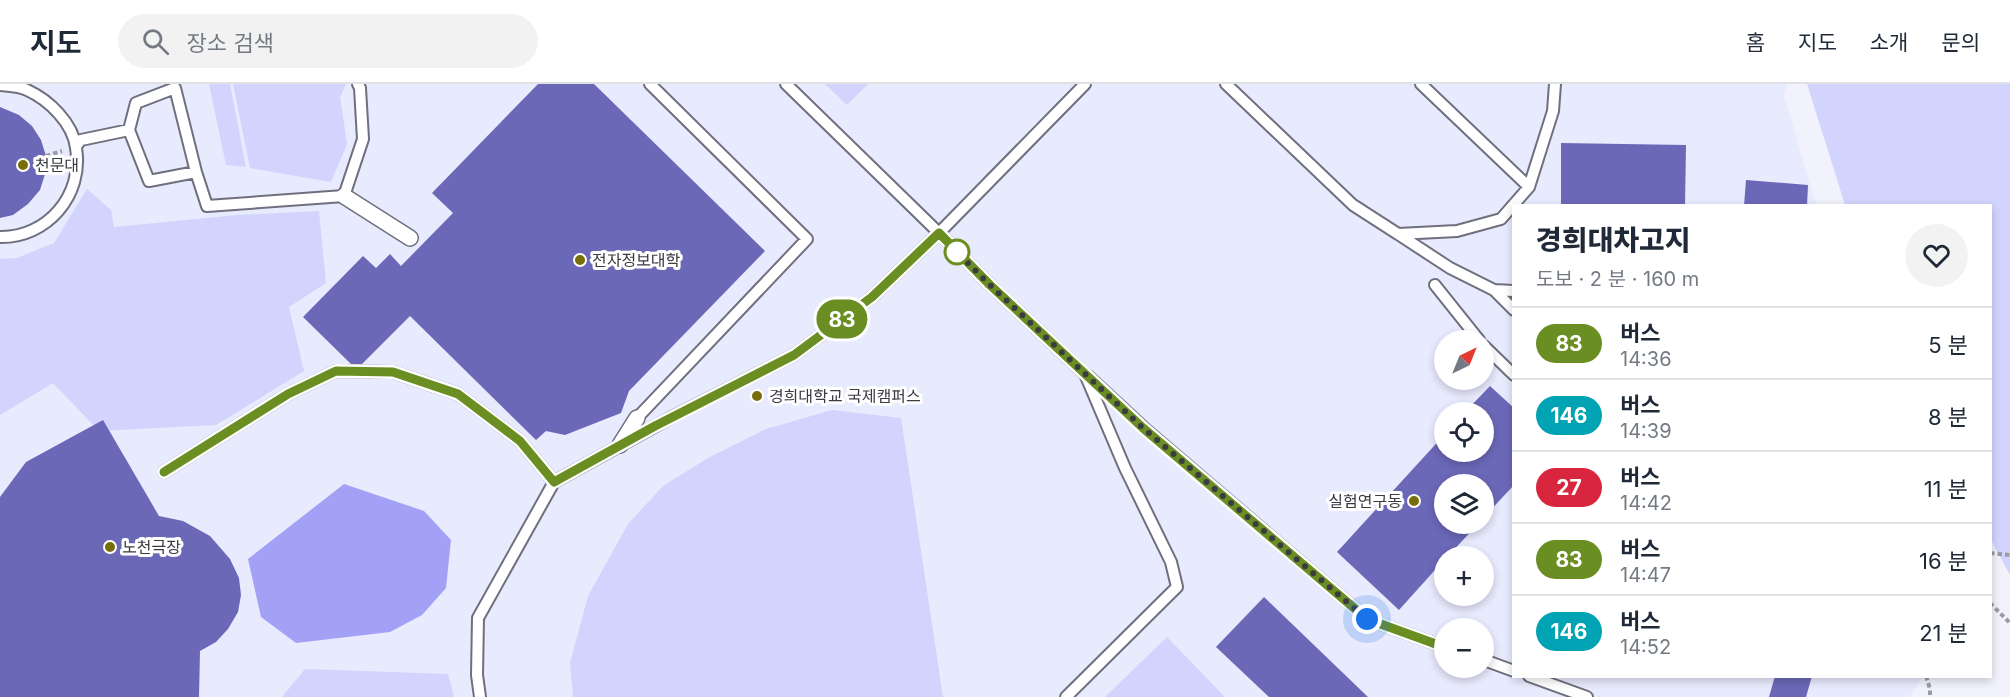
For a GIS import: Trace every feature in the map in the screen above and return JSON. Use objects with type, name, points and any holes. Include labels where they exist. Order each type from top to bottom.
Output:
[{"type":"street","points":[[344,196],[410,238]]},
{"type":"street","points":[[620,445],[637,418]]},
{"type":"lane","points":[[196,172],[149,181],[129,130],[136,104],[175,88],[207,206],[344,196],[363,139],[358,84]]},
{"type":"lane","points":[[637,418],[807,239],[650,84]]},
{"type":"lane","points":[[786,84],[990,285],[1143,428],[1367,619],[1434,643]]},
{"type":"lane","points":[[480,697],[477,675],[478,618],[554,482],[620,445],[794,355],[872,297],[939,233],[1084,84]]},
{"type":"lane","points":[[1226,84],[1353,205],[1450,268],[1494,290],[1512,308]]},
{"type":"lane","points":[[1421,84],[1529,187]]},
{"type":"lane","points":[[1515,204],[1529,187],[1553,111],[1555,84]]},
{"type":"lane","points":[[0,85],[26,89],[48,102],[65,121],[76,146],[77,169],[70,194],[56,214],[37,230],[13,237],[0,237]]},
{"type":"lane","points":[[76,146],[81,140],[129,130]]},
{"type":"lane","points":[[1398,234],[1457,231],[1502,219],[1512,207]]},
{"type":"lane","points":[[1435,285],[1471,330]]},
{"type":"lane","points":[[1494,290],[1512,291]]},
{"type":"lane","points":[[1494,356],[1512,373]]},
{"type":"lane","points":[[164,472],[288,394],[336,371],[393,372],[458,394],[520,441],[554,482]]},
{"type":"lane","points":[[1066,697],[1177,587],[1171,562],[1125,468],[1085,374]]},
{"type":"lane","points":[[1494,664],[1512,670]]},
{"type":"lane","points":[[1535,678],[1587,697]]},
{"type":"path","points":[[1992,553],[2010,555]]},
{"type":"path","points":[[1992,605],[2010,623]]},
{"type":"path","points":[[1927,678],[1930,697]]},
{"type":"shaded area","name":"경희대학교 국제캠퍼스","points":[[0,84],[1787,84],[1784,95],[1816,204],[1512,204],[1512,678],[1921,678],[1910,697],[0,697]]},
{"type":"shaded area","points":[[209,84],[230,84],[246,167],[226,165]]},
{"type":"shaded area","points":[[233,84],[346,84],[340,97],[347,144],[331,182],[250,168]]},
{"type":"shaded area","points":[[825,84],[868,84],[847,105]]},
{"type":"shaded area","points":[[1807,84],[2010,84],[2010,575],[1992,542],[1992,204],[1845,204]]},
{"type":"shaded area","points":[[87,189],[111,210],[114,227],[237,215],[319,211],[326,283],[289,307],[304,371],[216,425],[99,431],[53,383],[0,415],[0,259],[17,258],[54,243]]},
{"type":"shaded area","points":[[832,410],[901,418],[943,697],[573,697],[570,663],[588,596],[628,524],[663,486],[708,458],[766,429]]},
{"type":"shaded area","points":[[344,484],[424,511],[451,540],[446,588],[422,615],[390,632],[296,643],[261,617],[248,559]]},
{"type":"shaded area","points":[[1167,637],[1225,697],[1105,697]]},
{"type":"shaded area","points":[[305,669],[448,674],[454,697],[282,697]]},
{"type":"building","name":"전자정보대학","points":[[538,84],[594,84],[765,251],[629,391],[621,413],[565,435],[546,431],[536,440],[410,316],[362,364],[351,364],[303,317],[363,256],[376,268],[390,254],[401,266],[453,213],[432,193]]},
{"type":"building","name":"천문대","points":[[0,107],[19,115],[32,126],[41,140],[46,156],[45,174],[40,190],[28,204],[13,215],[0,218]]},
{"type":"building","points":[[1561,143],[1686,145],[1685,204],[1561,204]]},
{"type":"building","points":[[1746,180],[1808,185],[1807,204],[1744,204]]},
{"type":"building","name":"실험연구동","points":[[1486,390],[1494,390],[1512,406],[1512,487],[1494,506],[1494,474],[1434,474],[1434,534],[1469,534],[1457,546],[1434,546],[1434,571],[1399,610],[1337,552],[1434,446],[1434,462],[1494,462],[1494,402],[1475,402]]},
{"type":"building","name":"노천극장","points":[[103,420],[159,516],[183,521],[210,536],[230,559],[239,578],[241,595],[238,612],[228,629],[216,642],[200,651],[199,697],[0,697],[0,497],[26,462]]},
{"type":"building","points":[[1264,597],[1368,697],[1269,697],[1216,647]]},
{"type":"building","points":[[1774,678],[1811,678],[1806,697],[1769,697]]},
{"type":"bus line","name":"83","points":[[164,472],[288,394],[336,371],[393,372],[458,394],[520,441],[554,482],[655,426],[794,355],[872,297],[939,233],[990,285],[1143,428],[1367,619],[1434,643]]},
{"type":"place","name":"천문대","points":[[23,165]]},
{"type":"place","name":"전자정보대학","points":[[580,260]]},
{"type":"place","name":"경희대학교 국제캠퍼스","points":[[757,396]]},
{"type":"place","name":"실험연구동","points":[[1414,501]]},
{"type":"place","name":"노천극장","points":[[110,547]]},
{"type":"route","points":[[957,252],[951,246],[1143,428],[1367,619]]}]
